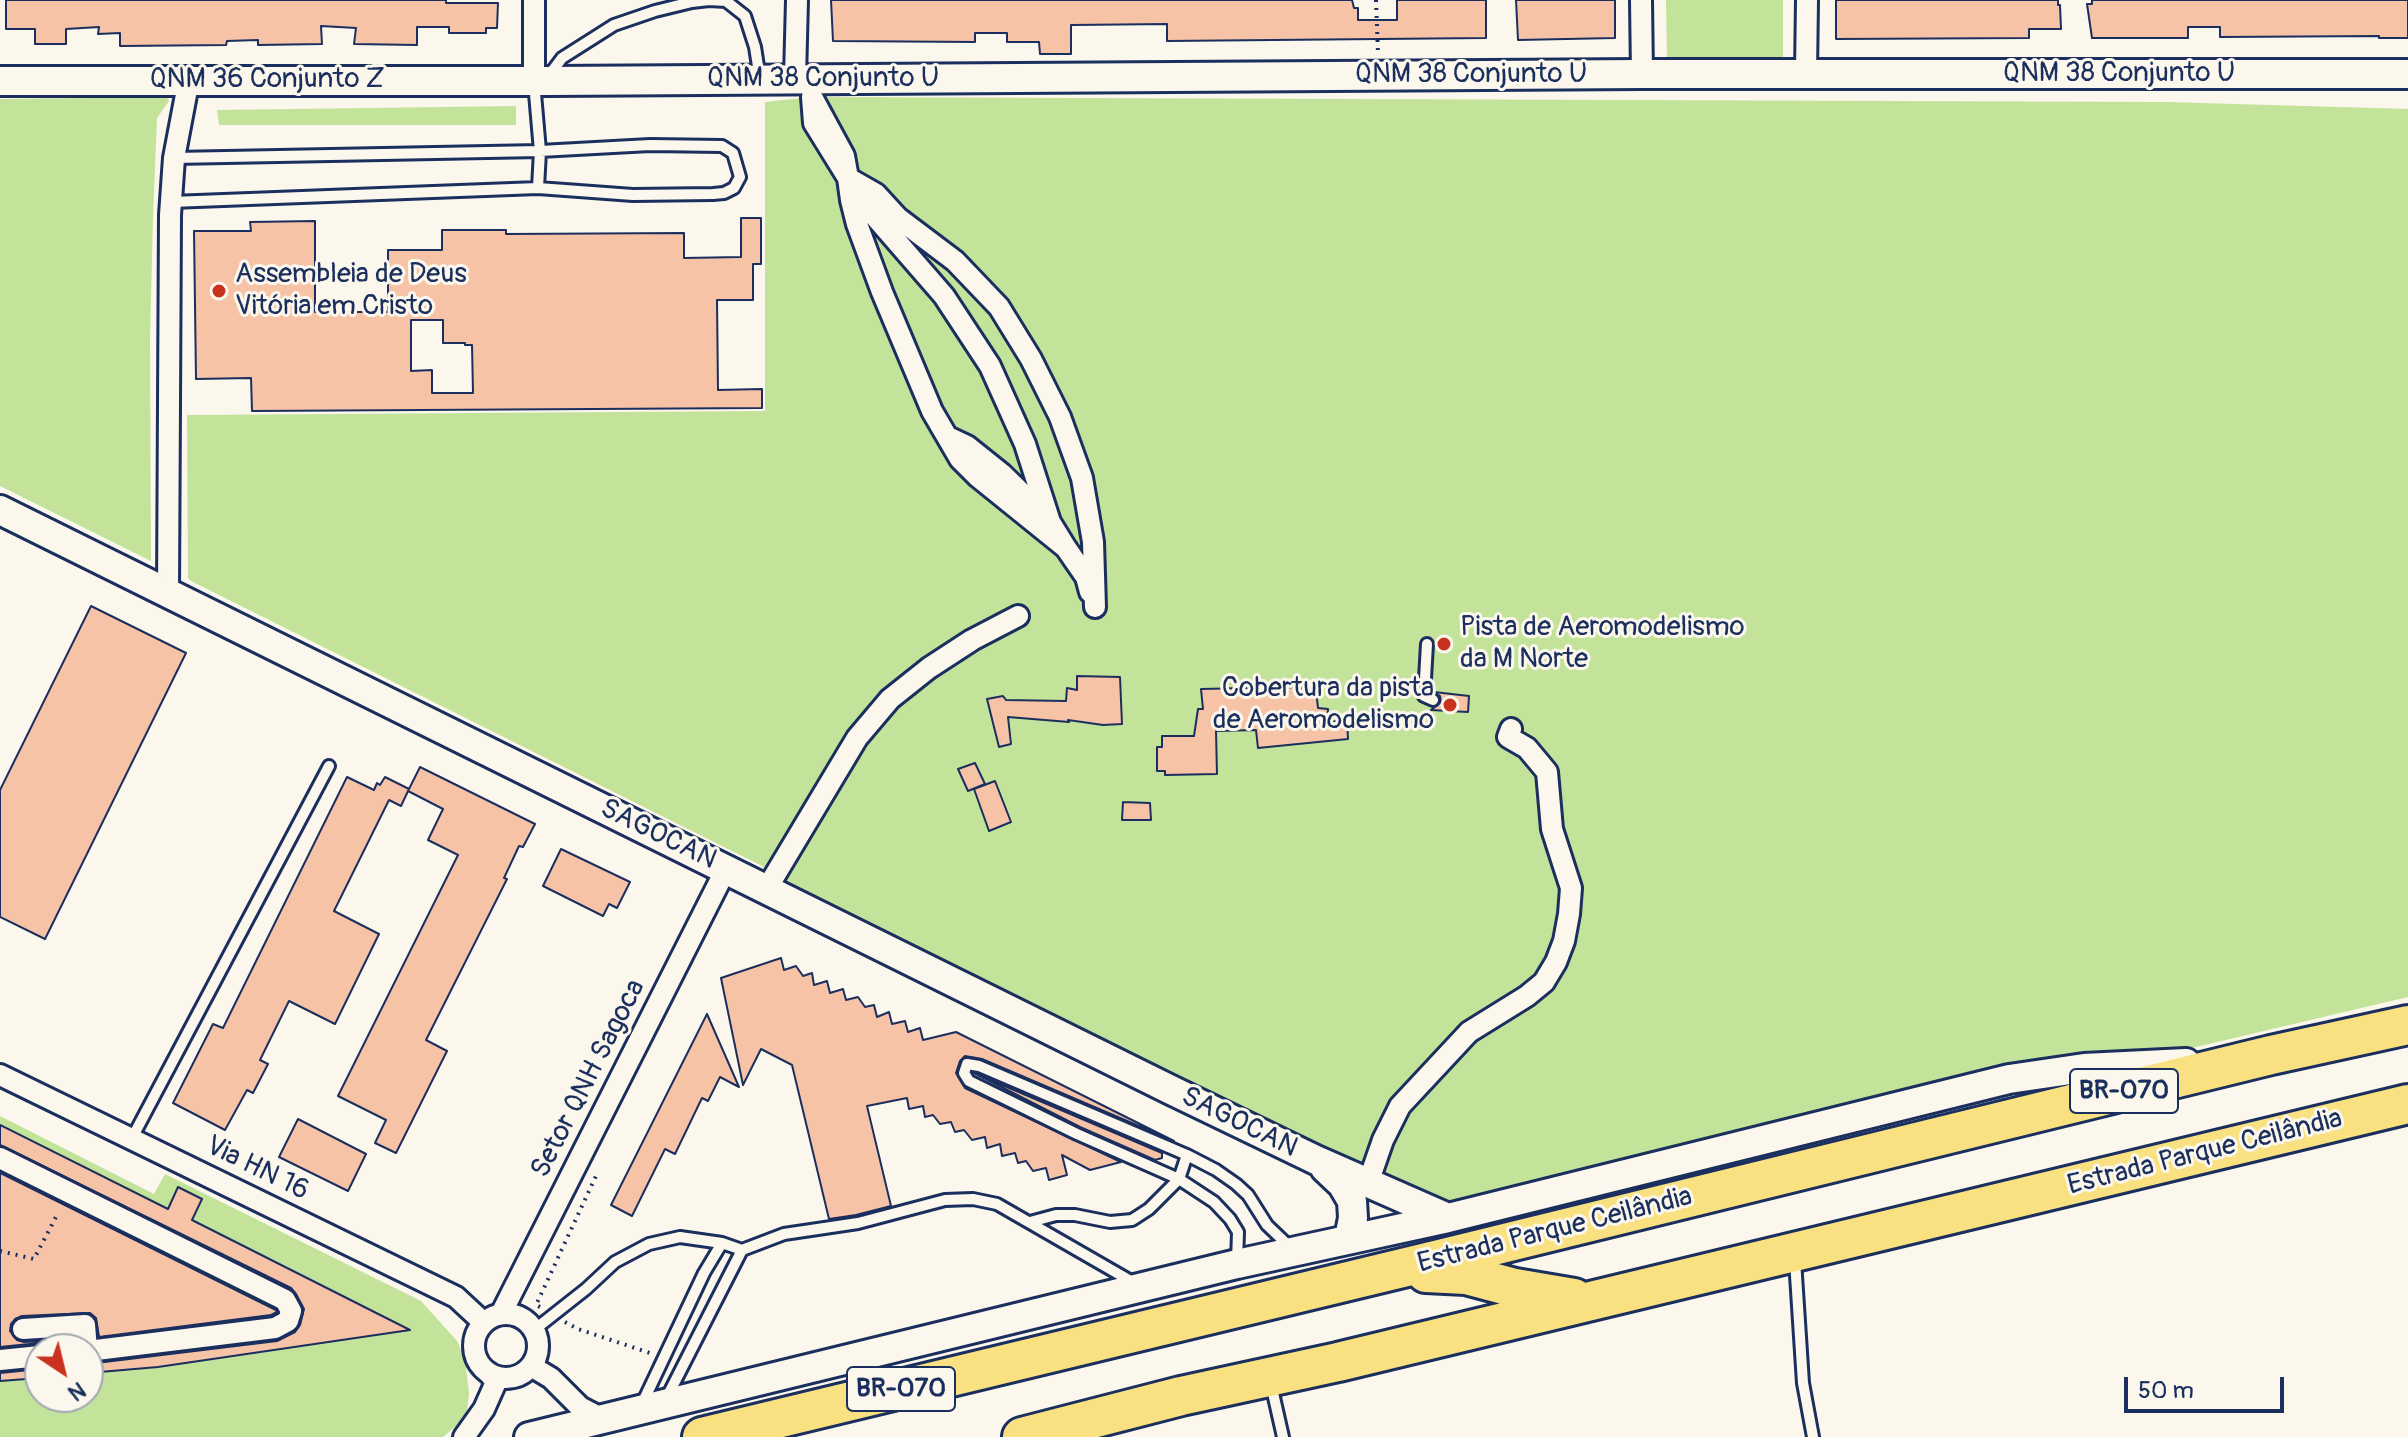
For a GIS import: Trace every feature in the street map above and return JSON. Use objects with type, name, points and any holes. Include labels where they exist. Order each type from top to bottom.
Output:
[{"type":"highway","name":"Estrada Parque Ceilândia","points":[[702,1437],[2271,1055],[2408,1025]]},
{"type":"highway","name":"Estrada Parque Ceilândia","points":[[1022,1437],[1181,1396],[1270,1378],[2408,1104]]},
{"type":"highway","points":[[1414,1343],[1463,1312],[1509,1267],[1571,1227]]},
{"type":"highway","points":[[1376,1275],[1436,1272],[1466,1275],[1515,1288],[1593,1301]]},
{"type":"street","points":[[534,0],[542,81]]},
{"type":"street","points":[[795,78],[797,0]]},
{"type":"street","points":[[1641,0],[1642,74]]},
{"type":"street","points":[[1806,73],[1807,0]]},
{"type":"street","name":"QNM 38 Conjunto U","points":[[542,81],[1806,73],[2408,74]]},
{"type":"street","points":[[168,591],[171,202],[174,158],[189,79]]},
{"type":"street","name":"QNM 36 Conjunto Z","points":[[0,81],[542,81]]},
{"type":"street","points":[[848,178],[857,224],[882,292],[932,411],[946,436],[960,459],[978,477],[1066,548]]},
{"type":"street","points":[[848,178],[865,205],[944,296],[990,366],[1025,444],[1050,522]]},
{"type":"street","points":[[848,178],[876,194],[898,218],[955,261],[999,307],[1031,359],[1060,417],[1082,478],[1093,542],[1095,607],[1086,577],[1050,522],[1002,474],[967,446],[946,436]]},
{"type":"street","name":"SAGOCAN","points":[[0,510],[1316,1160],[1448,1218]]},
{"type":"street","points":[[766,890],[857,738],[890,699],[929,668],[1018,616]]},
{"type":"street","points":[[1368,1183],[1383,1140],[1400,1106],[1469,1032],[1544,982],[1564,941],[1571,888],[1552,829],[1547,772],[1527,748],[1508,737],[1511,729]]},
{"type":"street","name":"Setor QNH Sagoca","points":[[492,1318],[726,869]]},
{"type":"street","points":[[529,1437],[1237,1264],[1448,1218],[2009,1079],[2084,1068],[2195,1063],[2271,1055]]},
{"type":"street","name":"Via HN 16","points":[[0,1075],[456,1297],[492,1318]]},
{"type":"street","points":[[0,1158],[285,1300],[291,1311],[288,1321],[275,1328],[104,1348]]},
{"type":"street","name":"SAGOCAN","points":[[1316,1160],[1342,1184],[1352,1201],[1349,1238]]},
{"type":"street","points":[[464,1437],[479,1417],[496,1382],[481,1367],[474,1349],[478,1330],[492,1318],[520,1317],[534,1330],[538,1348],[531,1366],[507,1378],[489,1373]]},
{"type":"street","points":[[23,1329],[85,1325],[86,1333]]},
{"type":"street","points":[[0,1360],[24,1358]]},
{"type":"street","points":[[531,1366],[551,1378],[580,1407],[603,1419]]},
{"type":"lane","points":[[538,188],[542,81],[562,58],[614,25],[692,2],[726,1],[745,16],[755,47],[760,79]]},
{"type":"lane","points":[[171,202],[538,188],[633,195],[713,194],[734,188],[740,177],[733,153],[722,146],[650,145],[540,151],[174,158]]},
{"type":"lane","points":[[1427,644],[1424,696],[1433,700]]},
{"type":"lane","points":[[131,1140],[329,766]]},
{"type":"lane","points":[[1237,1264],[1238,1232],[1214,1202],[1179,1179],[969,1081],[964,1073],[967,1064],[979,1066],[1187,1155],[1236,1184],[1248,1195],[1267,1225],[1294,1251]]},
{"type":"lane","points":[[1030,1222],[1056,1215],[1075,1215],[1110,1222],[1132,1220],[1149,1209],[1179,1179],[1187,1155]]},
{"type":"lane","points":[[651,1408],[742,1250],[784,1234],[858,1223],[945,1200],[973,1199],[997,1204],[1141,1287]]},
{"type":"lane","points":[[534,1330],[615,1262],[649,1244],[680,1237],[722,1243],[742,1250]]},
{"type":"lane","points":[[651,1408],[664,1357],[704,1273],[722,1243]]},
{"type":"lane","points":[[1795,1252],[1803,1383],[1813,1437]]},
{"type":"lane","points":[[1270,1378],[1283,1437]]},
{"type":"path","points":[[1376,0],[1378,75]]},
{"type":"path","points":[[547,1311],[536,1305],[602,1163]]},
{"type":"path","points":[[0,1251],[34,1259],[58,1213]]},
{"type":"path","points":[[557,1317],[578,1329],[664,1357]]},
{"type":"green space","points":[[1666,0],[1783,0],[1783,64],[1667,61]]},
{"type":"green space","points":[[167,97],[169,101],[157,118],[153,217],[151,561],[0,486],[0,99]]},
{"type":"green space","points":[[812,97],[2167,102],[2408,109],[2408,997],[2158,1056],[1458,1202],[1432,1203],[780,882],[762,866],[188,578],[187,415],[765,411],[765,102]]},
{"type":"green space","points":[[516,106],[516,125],[219,125],[217,110]]},
{"type":"green space","points":[[0,1116],[154,1194],[165,1174],[421,1301],[458,1342],[466,1367],[469,1394],[467,1411],[443,1437],[0,1437],[0,1349],[24,1348],[24,1413],[104,1413],[104,1345],[406,1332],[0,1127]]},
{"type":"building","points":[[6,0],[446,0],[446,3],[498,3],[497,28],[486,28],[486,33],[449,33],[449,27],[417,27],[417,45],[354,44],[356,28],[321,26],[322,44],[258,45],[258,40],[227,41],[226,45],[120,46],[120,33],[98,34],[99,27],[66,29],[66,44],[35,44],[35,29],[6,29]]},
{"type":"building","points":[[831,0],[1352,0],[1354,8],[1358,8],[1358,20],[1397,20],[1397,0],[1486,0],[1486,38],[1167,41],[1167,24],[1071,25],[1071,54],[1040,54],[1039,42],[1007,42],[1007,33],[975,33],[975,42],[833,41]]},
{"type":"building","points":[[1516,0],[1615,0],[1615,38],[1518,40]]},
{"type":"building","points":[[1836,0],[2058,0],[2061,29],[2029,29],[2029,38],[1836,39]]},
{"type":"building","points":[[2092,0],[2408,0],[2408,38],[2220,37],[2220,27],[2188,27],[2188,38],[2092,38],[2087,4],[2092,4]]},
{"type":"building","points":[[741,218],[761,218],[761,264],[753,264],[753,300],[717,300],[718,390],[762,389],[762,408],[252,411],[251,378],[196,379],[194,231],[251,231],[250,222],[315,221],[315,312],[388,312],[388,250],[442,250],[442,230],[506,230],[506,234],[684,233],[684,258],[741,257]],"holes":[[[411,320],[443,320],[443,343],[472,345],[473,393],[432,393],[432,370],[411,371]]]},
{"type":"building","points":[[91,606],[186,653],[45,939],[0,917],[0,790]]},
{"type":"building","points":[[1077,676],[1120,677],[1122,724],[1008,717],[1011,744],[999,747],[987,699],[1003,696],[1006,700],[1066,701],[1067,688],[1077,690]]},
{"type":"building","points":[[1290,687],[1316,690],[1318,708],[1328,709],[1327,722],[1347,720],[1348,739],[1258,748],[1256,730],[1216,731],[1217,774],[1165,775],[1165,771],[1157,771],[1157,747],[1162,747],[1162,736],[1194,736],[1198,709],[1203,709],[1201,689]]},
{"type":"building","name":"Cobertura da pista de Aeromodelismo","points":[[1434,692],[1469,696],[1468,712],[1431,710],[1441,702],[1440,696]]},
{"type":"building","points":[[975,763],[985,784],[968,791],[958,769]]},
{"type":"building","points":[[420,767],[535,824],[523,847],[519,846],[504,878],[507,879],[426,1040],[447,1051],[396,1153],[375,1143],[386,1120],[338,1096],[458,855],[428,840],[443,809],[408,791]]},
{"type":"building","points":[[347,777],[374,790],[385,777],[409,789],[401,806],[389,800],[334,911],[379,934],[335,1024],[289,1001],[260,1060],[268,1064],[253,1093],[247,1090],[225,1130],[173,1103],[213,1024],[223,1028]]},
{"type":"building","points":[[995,781],[1011,822],[989,831],[974,789]]},
{"type":"building","points":[[1123,802],[1150,803],[1151,820],[1122,820]]},
{"type":"building","points":[[561,849],[630,882],[617,908],[609,904],[603,916],[543,886]]},
{"type":"building","points":[[781,958],[784,970],[796,966],[803,976],[812,973],[814,985],[827,981],[830,993],[843,989],[846,1000],[858,997],[865,1007],[874,1005],[877,1017],[889,1012],[892,1024],[905,1021],[908,1032],[920,1028],[923,1040],[956,1032],[1174,1141],[982,1059],[965,1056],[956,1073],[965,1088],[1121,1162],[1090,1170],[1062,1155],[1067,1175],[1049,1180],[1046,1168],[1033,1171],[1026,1161],[1018,1163],[1015,1153],[1002,1156],[1000,1144],[987,1148],[985,1137],[972,1140],[964,1130],[955,1132],[951,1122],[940,1124],[933,1115],[925,1117],[923,1106],[909,1109],[907,1098],[867,1106],[891,1206],[829,1219],[792,1065],[761,1049],[743,1085],[721,978]]},
{"type":"building","points":[[707,1014],[739,1087],[720,1077],[708,1101],[702,1098],[675,1154],[665,1149],[632,1216],[611,1205]]},
{"type":"building","points":[[974,1073],[1162,1153],[1162,1158],[1155,1160],[1080,1127]]},
{"type":"building","points":[[298,1119],[366,1154],[348,1191],[279,1157]]},
{"type":"building","points":[[0,1125],[168,1209],[178,1187],[202,1199],[192,1220],[410,1330],[158,1367],[104,1372],[104,1362],[277,1341],[295,1332],[304,1309],[291,1288],[0,1145]]},
{"type":"building","points":[[0,1173],[277,1312],[104,1336],[104,1333],[98,1333],[96,1318],[90,1313],[22,1316],[11,1324],[10,1331],[24,1345],[0,1347]]},
{"type":"building","points":[[24,1371],[24,1379],[0,1381],[0,1373]]},
{"type":"place","name":"Assembleia de Deus Vitória em Cristo","points":[[219,291]]},
{"type":"place","name":"Pista de Aeromodelismo da M Norte","points":[[1444,644]]},
{"type":"place","name":"Cobertura da pista de Aeromodelismo","points":[[1450,705]]}]
